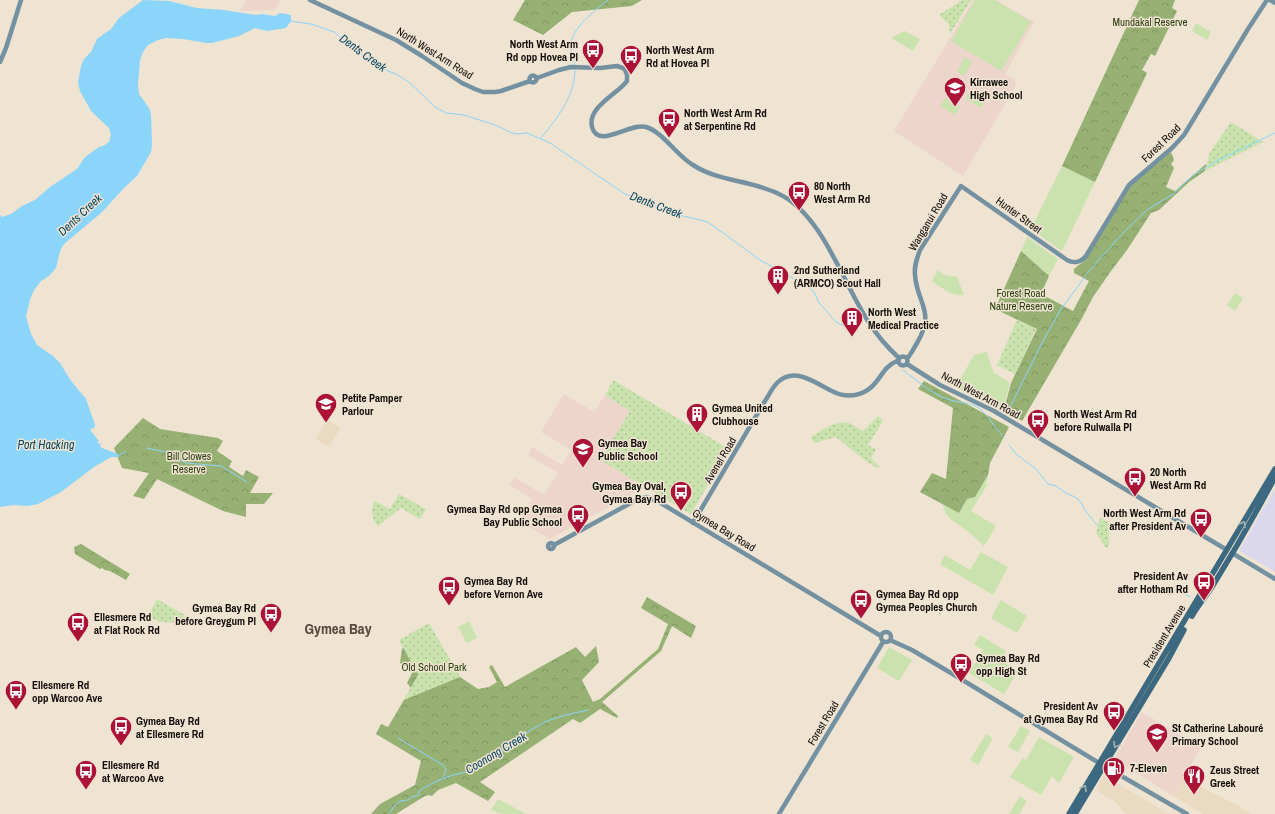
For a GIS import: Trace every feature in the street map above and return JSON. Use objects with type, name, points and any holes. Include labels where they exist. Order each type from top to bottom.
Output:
[{"type":"main road","name":"President Avenue","points":[[1261,499],[1275,469]]},
{"type":"main road","name":"President Avenue","points":[[1069,814],[1169,658],[1188,622],[1275,477]]},
{"type":"main road","name":"President Avenue","points":[[1138,705],[1147,682],[1229,552]]},
{"type":"main road","points":[[1147,682],[1166,658],[1169,658]]},
{"type":"main road","name":"President Avenue","points":[[1076,814],[1101,764]]},
{"type":"street","points":[[0,62],[21,0]]},
{"type":"street","name":"North West Arm Road","points":[[310,0],[396,40],[462,83],[475,90],[483,92],[495,92],[530,81],[532,83],[535,82],[537,78],[571,67],[600,68],[617,66],[623,68],[628,75],[627,81],[604,102],[593,115],[592,127],[597,134],[608,136],[632,127],[648,127],[697,168],[713,176],[769,190],[779,194],[796,205],[809,220],[835,258],[868,322],[898,359],[900,364],[907,364],[940,385],[980,403],[1275,579]]},
{"type":"street","points":[[1269,0],[1275,3]]},
{"type":"street","name":"Forest Road","points":[[1067,260],[1070,262],[1076,262],[1084,258],[1129,185],[1172,148],[1184,135],[1248,30],[1269,0]]},
{"type":"street","name":"Hunter Street","points":[[961,186],[1067,260]]},
{"type":"street","name":"Wanganui Road","points":[[907,359],[921,338],[926,319],[924,303],[915,275],[916,259],[920,250],[961,186]]},
{"type":"street","points":[[898,359],[904,357],[908,361],[907,364]]},
{"type":"street","name":"Avenel Road","points":[[693,523],[765,401],[776,384],[781,380],[799,375],[810,379],[837,394],[855,395],[866,391],[873,386],[888,367],[898,359]]},
{"type":"street","name":"Gymea Bay Road","points":[[554,545],[638,498],[647,497],[881,636]]},
{"type":"street","points":[[890,640],[890,636],[887,633],[884,633],[881,636],[883,642],[890,640],[912,650],[1187,814]]},
{"type":"street","name":"Forest Road","points":[[778,814],[883,642]]},
{"type":"shaded area","points":[[246,0],[281,0],[275,10],[240,11]]},
{"type":"shaded area","name":"Kirrawee High School","points":[[973,0],[996,0],[1034,22],[1005,74],[1015,80],[1016,85],[963,176],[894,131]]},
{"type":"shaded area","name":"Gymea Bay Public School","points":[[564,394],[594,412],[605,395],[630,411],[600,460],[645,487],[550,539],[519,521],[532,499],[510,485],[514,477],[544,495],[558,473],[528,455],[532,447],[562,465],[571,450],[541,432]]},
{"type":"shaded area","points":[[327,420],[340,429],[330,445],[327,446],[316,439]]},
{"type":"shaded area","points":[[1274,490],[1275,491],[1275,572],[1240,551]]},
{"type":"shaded area","name":"St Catherine Labouré Primary School","points":[[1142,712],[1201,748],[1173,796],[1114,759]]},
{"type":"shaded area","points":[[1104,775],[1169,814],[1127,814],[1122,811],[1117,803],[1096,790]]},
{"type":"shaded area","points":[[1184,777],[1252,814],[1203,814],[1173,796]]},
{"type":"green space","points":[[525,0],[642,0],[632,6],[572,12],[543,35],[513,20]]},
{"type":"green space","points":[[962,0],[971,0],[950,34],[949,24],[939,15]]},
{"type":"green space","points":[[975,0],[995,0],[1031,22],[1001,71],[951,41]]},
{"type":"green space","name":"Mundakal Reserve","points":[[1139,0],[1175,0],[1172,8],[1177,11],[1155,56],[1151,54],[1142,70],[1147,73],[1095,182],[1062,166]]},
{"type":"green space","points":[[1196,23],[1211,32],[1207,40],[1192,31]]},
{"type":"green space","points":[[905,31],[920,39],[913,51],[891,38]]},
{"type":"green space","points":[[965,57],[972,62],[964,76],[957,71]]},
{"type":"green space","points":[[970,91],[985,100],[981,108],[966,99]]},
{"type":"green space","points":[[945,98],[960,107],[955,115],[940,106]]},
{"type":"green space","points":[[1231,122],[1263,142],[1205,171],[1210,152]]},
{"type":"green space","points":[[667,125],[678,126],[674,132],[670,133],[669,136],[658,127]]},
{"type":"green space","name":"Forest Road Nature Reserve","points":[[1171,152],[1174,160],[1171,164],[1174,168],[1166,187],[1175,191],[1206,164],[1205,171],[1189,182],[1159,210],[1151,213],[1127,250],[1093,297],[1022,421],[1004,410],[1011,383],[1037,329],[995,309],[1021,251],[1049,276],[1041,294],[1073,311],[1089,281],[1074,273],[1074,269],[1084,261],[1130,185]]},
{"type":"green space","points":[[1062,166],[1095,182],[1062,251],[1031,229]]},
{"type":"green space","points":[[1027,237],[1058,259],[1049,276],[1021,251]]},
{"type":"green space","points":[[938,270],[944,275],[957,277],[964,295],[951,293],[932,281]]},
{"type":"green space","points":[[1235,293],[1243,298],[1235,311],[1227,305]]},
{"type":"green space","points":[[1017,320],[1036,329],[1015,374],[997,365]]},
{"type":"green space","points":[[986,351],[994,373],[1009,382],[1003,410],[956,387],[974,355]]},
{"type":"green space","points":[[613,381],[729,449],[691,514],[600,460],[630,411],[605,395]]},
{"type":"green space","points":[[924,381],[1009,427],[990,463],[988,475],[975,497],[967,499],[959,513],[920,492],[932,473],[946,479],[953,408],[918,389]]},
{"type":"green space","points":[[878,416],[883,421],[868,445],[876,449],[871,458],[880,467],[878,468],[867,462],[836,437],[814,443],[811,437],[829,426],[844,422],[849,423],[863,431]]},
{"type":"green space","name":"Bill Clowes Reserve","points":[[143,418],[160,429],[218,438],[223,441],[217,451],[232,461],[229,467],[243,476],[246,470],[259,477],[250,493],[273,493],[264,504],[246,504],[246,517],[223,511],[157,479],[144,499],[133,496],[149,473],[122,468],[114,448]]},
{"type":"green space","points":[[988,475],[986,487],[971,511],[996,526],[984,546],[969,532],[950,519],[946,514],[942,503],[959,513],[967,499],[975,497]]},
{"type":"green space","points":[[399,494],[426,509],[420,519],[401,508],[378,526],[372,515],[375,501],[390,509]]},
{"type":"green space","points":[[1100,517],[1109,523],[1109,545],[1107,549],[1096,533]]},
{"type":"green space","points":[[81,544],[130,574],[126,580],[110,571],[102,568],[100,569],[75,554],[74,547]]},
{"type":"green space","points":[[981,552],[1008,567],[993,595],[940,564],[945,555],[970,570]]},
{"type":"green space","points":[[647,597],[696,626],[691,638],[672,626],[661,651],[602,702],[618,716],[617,718],[600,709],[580,723],[573,719],[480,782],[495,792],[488,801],[456,783],[438,790],[432,796],[425,796],[396,814],[371,814],[380,804],[415,785],[421,761],[376,734],[381,724],[388,727],[411,688],[407,683],[413,671],[400,663],[402,649],[407,644],[449,658],[460,677],[478,689],[489,687],[497,682],[489,667],[492,665],[505,687],[576,647],[585,657],[596,646],[599,662],[582,680],[593,702],[600,699],[658,649],[668,624],[641,608]]},
{"type":"green space","points":[[157,599],[188,617],[188,620],[185,623],[160,622],[148,616]]},
{"type":"green space","points":[[1001,600],[1027,616],[1017,633],[991,618]]},
{"type":"green space","points":[[469,621],[477,638],[467,643],[458,627]]},
{"type":"green space","name":"Old School Park","points":[[429,623],[460,677],[404,700],[418,675],[399,640]]},
{"type":"green space","points":[[980,635],[1006,651],[1001,660],[1018,671],[1004,694],[969,673],[983,650],[974,645]]},
{"type":"green space","points":[[889,647],[912,660],[899,681],[877,668]]},
{"type":"green space","points":[[1021,726],[1030,731],[1018,752],[1008,747]]},
{"type":"green space","points":[[986,734],[993,738],[978,765],[970,760]]},
{"type":"green space","points":[[1039,737],[1074,757],[1059,783],[1052,776],[1041,795],[1010,777],[1023,758],[1026,760]]},
{"type":"green space","points":[[1020,796],[1027,801],[1019,814],[1009,814]]},
{"type":"green space","points":[[498,799],[526,814],[502,814],[491,810]]},
{"type":"water","name":"Port Hacking","points":[[143,0],[169,1],[197,8],[256,15],[262,14],[275,16],[280,13],[291,15],[291,21],[286,28],[267,31],[255,28],[239,36],[212,43],[166,38],[148,45],[143,52],[140,60],[138,84],[139,94],[149,108],[151,114],[151,152],[137,176],[101,213],[64,244],[60,251],[56,268],[49,276],[41,281],[34,290],[26,316],[31,334],[37,345],[60,363],[71,381],[86,399],[95,425],[95,427],[90,430],[99,441],[97,443],[101,444],[100,446],[102,448],[118,454],[119,457],[111,457],[94,467],[61,492],[38,504],[28,506],[14,505],[0,507],[0,215],[2,217],[11,214],[22,206],[35,200],[50,187],[77,169],[85,157],[109,142],[111,135],[109,128],[91,111],[80,91],[78,82],[81,66],[84,59],[91,52],[97,39],[111,29],[119,18]]},
{"type":"waterway","points":[[575,66],[571,48],[574,34],[584,21],[608,0]]},
{"type":"waterway","name":"Dents Creek","points":[[290,21],[311,24],[334,32],[378,67],[396,74],[409,82],[435,107],[446,113],[464,115],[495,125],[512,133],[527,133],[550,143],[625,194],[679,215],[708,222],[760,260],[807,286],[814,292],[819,303],[836,322],[847,328]]},
{"type":"waterway","points":[[541,138],[559,115],[568,98],[572,89],[575,69]]},
{"type":"waterway","points":[[1086,275],[1127,229],[1147,210],[1173,194],[1192,176],[1216,161],[1275,133]]},
{"type":"waterway","points":[[1010,407],[1061,309],[1085,277]]},
{"type":"waterway","name":"Dents Creek","points":[[903,370],[935,393],[951,400],[969,404],[980,409],[1004,438]]},
{"type":"waterway","name":"Dents Creek","points":[[1009,445],[1016,454],[1036,469],[1048,484],[1056,486],[1081,502],[1084,509],[1097,525]]},
{"type":"waterway","points":[[147,448],[165,452],[186,463],[221,466],[247,482]]},
{"type":"waterway","points":[[119,455],[126,452]]},
{"type":"waterway","points":[[1169,587],[1190,597]]},
{"type":"waterway","name":"Coonong Creek","points":[[389,814],[395,805],[400,801],[408,800],[419,795],[419,791],[443,778],[469,772],[531,730],[547,721],[588,710]]},
{"type":"waterway","points":[[398,738],[443,765],[446,770],[443,778]]},
{"type":"place","name":"North West Arm Rd opp Hovea Pl","points":[[593,70]]},
{"type":"place","name":"North West Arm Rd at Hovea Pl","points":[[631,76]]},
{"type":"place","name":"Kirrawee High School","points":[[955,108]]},
{"type":"place","name":"North West Arm Rd at Serpentine Rd","points":[[669,138]]},
{"type":"place","name":"80 North West Arm Rd","points":[[799,212]]},
{"type":"place","name":"2nd Sutherland (ARMCO) Scout Hall","points":[[778,296]]},
{"type":"place","name":"North West Medical Practice","points":[[852,338]]},
{"type":"place","name":"Petite Pamper Parlour","points":[[326,424]]},
{"type":"place","name":"Gymea United Clubhouse","points":[[697,434]]},
{"type":"place","name":"North West Arm Rd before Rulwalla Pl","points":[[1038,440]]},
{"type":"place","name":"Gymea Bay Public School","points":[[583,468]]},
{"type":"place","name":"20 North West Arm Rd","points":[[1135,498]]},
{"type":"place","name":"Gymea Bay Oval, Gymea Bay Rd","points":[[681,512]]},
{"type":"place","name":"Gymea Bay Rd opp Gymea Bay Public School","points":[[578,534]]},
{"type":"place","name":"North West Arm Rd after President Av","points":[[1201,538]]},
{"type":"place","name":"President Av after Hotham Rd","points":[[1204,602]]},
{"type":"place","name":"Gymea Bay Rd before Vernon Ave","points":[[449,606]]},
{"type":"place","name":"Gymea Bay Rd opp Gymea Peoples Church","points":[[861,620]]},
{"type":"place","name":"Gymea Bay Rd before Greygum Pl","points":[[271,634]]},
{"type":"place","name":"Ellesmere Rd at Flat Rock Rd","points":[[78,642]]},
{"type":"place","name":"Gymea Bay Rd opp High St","points":[[961,684]]},
{"type":"place","name":"Ellesmere Rd opp Warcoo Ave","points":[[16,710]]},
{"type":"place","name":"President Av at Gymea Bay Rd","points":[[1114,732]]},
{"type":"place","name":"Gymea Bay Rd at Ellesmere Rd","points":[[121,746]]},
{"type":"place","name":"St Catherine Labouré Primary School","points":[[1157,754]]},
{"type":"place","name":"7-Eleven","points":[[1114,788]]},
{"type":"place","name":"Ellesmere Rd at Warcoo Ave","points":[[86,790]]},
{"type":"place","name":"Zeus Street Greek","points":[[1194,796]]},
{"type":"district","name":"Gymea Bay","points":[[338,629]]}]
